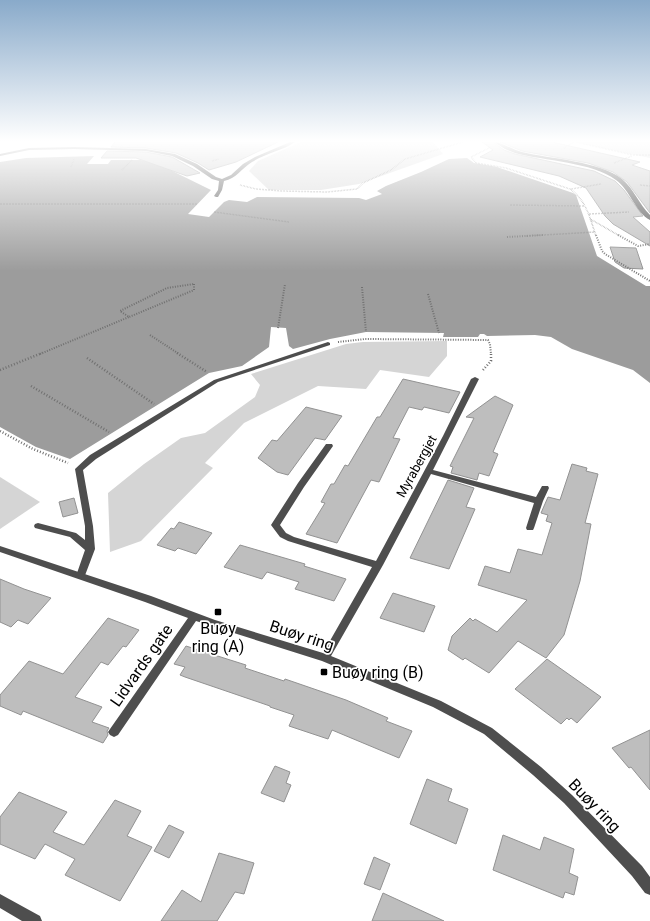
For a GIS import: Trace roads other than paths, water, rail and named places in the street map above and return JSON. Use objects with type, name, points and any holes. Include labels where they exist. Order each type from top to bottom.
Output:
[{"type":"street","points":[[216,196],[221,185]]},
{"type":"street","points":[[625,185],[644,212],[650,218]]},
{"type":"street","points":[[81,576],[90,549],[89,526],[79,469],[93,457],[216,381],[328,344]]},
{"type":"street","name":"Myrabergjet","points":[[325,658],[378,565],[447,436],[475,379]]},
{"type":"street","points":[[329,446],[275,525],[283,535],[291,539],[378,565]]},
{"type":"street","points":[[428,471],[539,502]]},
{"type":"street","points":[[530,528],[545,488]]},
{"type":"street","points":[[38,526],[73,535],[90,549]]},
{"type":"street","name":"Buøy ring","points":[[0,549],[81,576],[194,617],[325,658],[421,696],[488,731],[526,762],[568,799],[637,871],[650,888]]},
{"type":"street","name":"Lidvards gate","points":[[114,732],[194,617]]},
{"type":"street","points":[[0,901],[35,921]]},
{"type":"place","name":"Buøy ring (A)","points":[[218,612]]},
{"type":"place","name":"Buøy ring (B)","points":[[324,672]]}]
